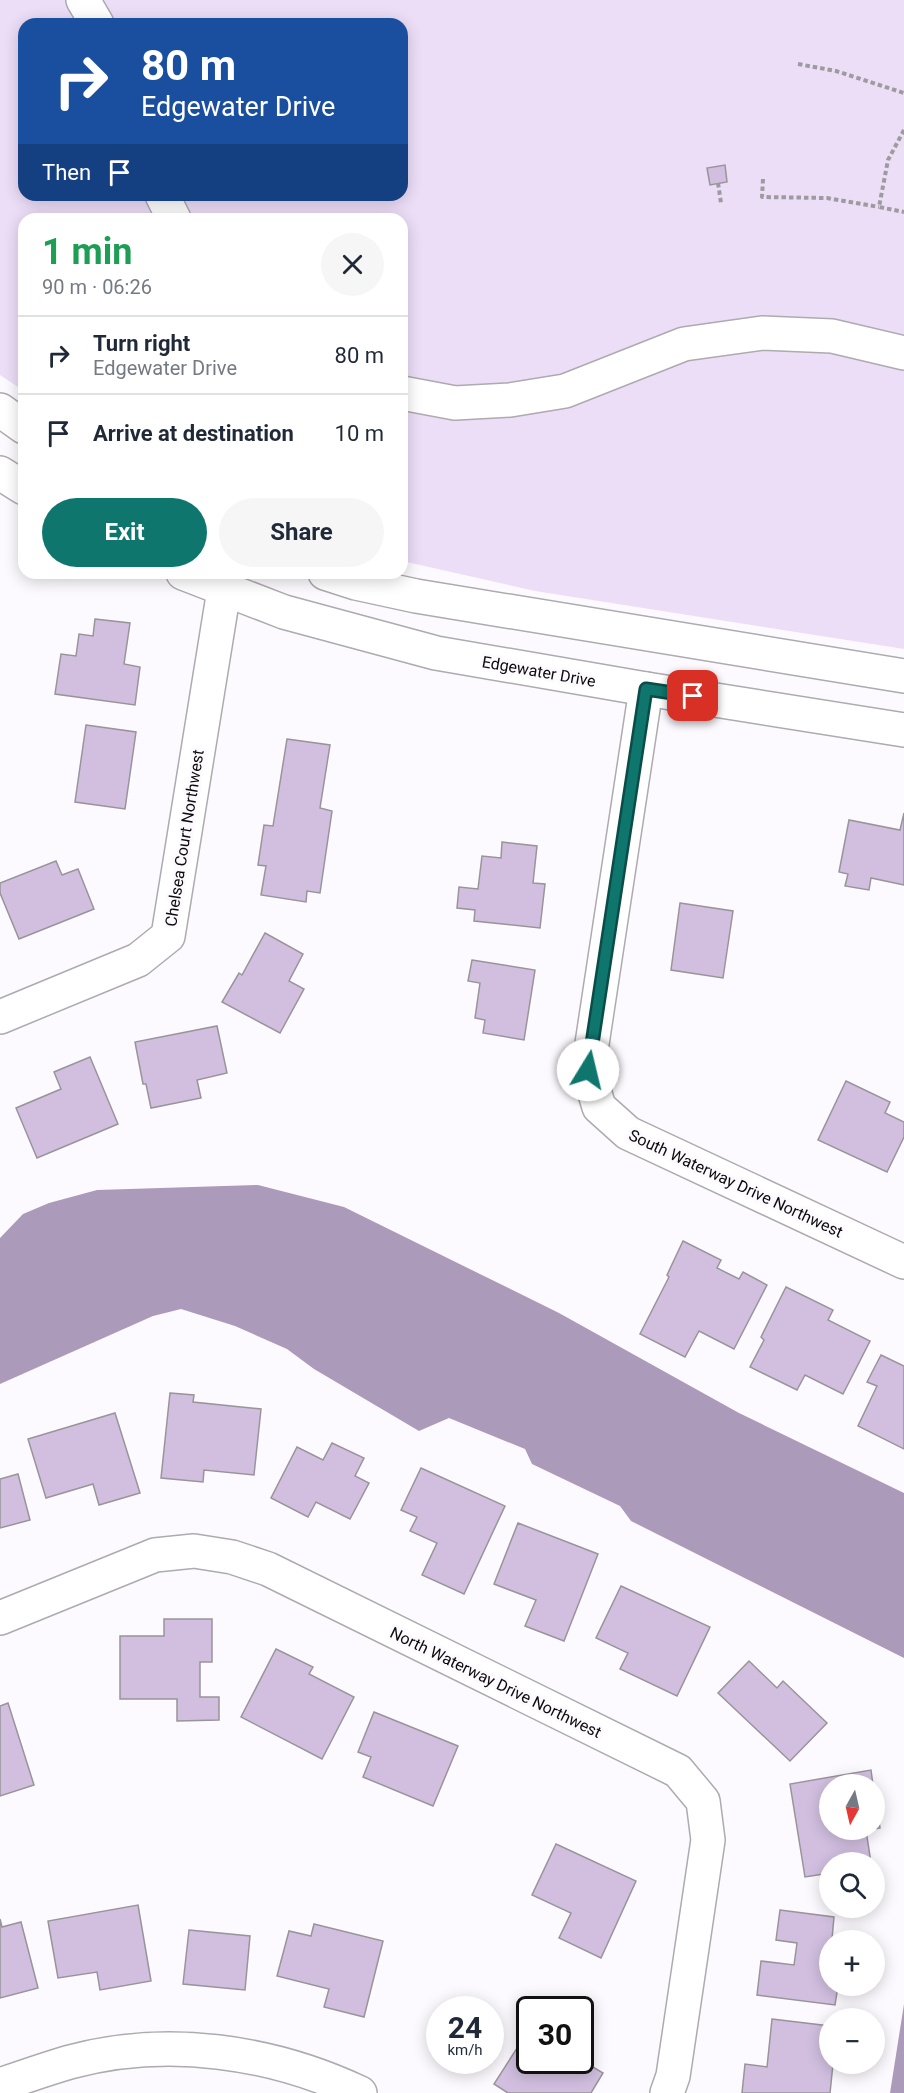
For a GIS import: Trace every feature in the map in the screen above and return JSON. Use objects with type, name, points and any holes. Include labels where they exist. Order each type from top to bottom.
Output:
[{"type":"street","points":[[83,0],[94,18]]},
{"type":"street","points":[[408,394],[455,402],[510,400],[565,391],[684,344],[762,333],[832,336],[904,353]]},
{"type":"street","points":[[0,410],[18,423]]},
{"type":"street","points":[[0,473],[18,484]]},
{"type":"street","name":"Edgewater Drive","points":[[197,579],[284,612],[436,653],[904,730]]},
{"type":"street","points":[[344,579],[416,596],[904,676]]},
{"type":"street","name":"Chelsea Court Northwest","points":[[0,1017],[138,960],[168,936],[224,590]]},
{"type":"street","name":"South Waterway Drive Northwest","points":[[646,689],[588,1070],[599,1107],[628,1133],[904,1262]]},
{"type":"street","name":"North Waterway Drive Northwest","points":[[0,1618],[155,1555],[194,1551],[232,1557],[268,1569],[678,1771],[703,1801],[708,1840],[673,2076],[667,2093]]},
{"type":"street","points":[[9,2086],[71,2062],[159,2049],[204,2050],[248,2056],[291,2066],[334,2080],[360,2093]]},
{"type":"path","points":[[798,64],[836,71],[904,93]]},
{"type":"path","points":[[879,207],[888,160],[904,130]]},
{"type":"path","points":[[763,179],[762,197],[827,198],[904,212]]},
{"type":"path","points":[[718,183],[721,203]]},
{"type":"shaded area","points":[[0,0],[904,0],[904,649],[535,591],[408,562],[408,213],[18,213],[18,387],[0,375]]},
{"type":"shaded area","points":[[258,1185],[344,1207],[559,1313],[739,1413],[904,1493],[904,1658],[631,1521],[620,1506],[532,1464],[525,1449],[449,1418],[419,1431],[314,1369],[287,1349],[235,1326],[181,1309],[153,1316],[0,1384],[0,1238],[23,1214],[49,1203],[97,1190]]},
{"type":"shaded area","points":[[904,2004],[904,2093],[890,2093]]},
{"type":"building","points":[[725,165],[727,182],[710,185],[707,168]]},
{"type":"building","points":[[95,619],[130,623],[124,664],[140,667],[135,705],[55,694],[61,654],[76,656],[79,634],[93,636]]},
{"type":"building","points":[[86,725],[136,732],[125,809],[75,802]]},
{"type":"building","points":[[287,739],[330,745],[320,808],[332,811],[320,893],[307,891],[306,902],[261,895],[266,866],[258,865],[264,825],[273,826]]},
{"type":"building","points":[[904,813],[904,885],[871,878],[869,890],[845,886],[848,874],[839,872],[849,820],[900,830]]},
{"type":"building","points":[[502,842],[537,846],[533,883],[545,884],[540,928],[474,921],[475,910],[457,908],[459,887],[478,889],[482,856],[501,858]]},
{"type":"building","points":[[56,861],[62,875],[78,869],[94,909],[19,939],[0,893],[0,883]]},
{"type":"building","points":[[680,903],[733,911],[723,978],[671,970]]},
{"type":"building","points":[[265,933],[303,954],[289,981],[304,989],[280,1033],[222,1002],[239,973],[242,975]]},
{"type":"building","points":[[472,960],[535,970],[524,1040],[483,1033],[485,1020],[475,1018],[480,983],[468,981]]},
{"type":"building","points":[[217,1026],[227,1073],[197,1080],[201,1098],[151,1108],[146,1084],[143,1084],[135,1042]]},
{"type":"building","points":[[90,1057],[118,1124],[37,1158],[16,1108],[61,1089],[54,1072]]},
{"type":"building","points":[[846,1081],[890,1102],[885,1113],[904,1122],[904,1137],[887,1172],[818,1140]]},
{"type":"building","points":[[683,1241],[721,1260],[717,1268],[739,1279],[743,1272],[767,1285],[734,1349],[699,1331],[685,1357],[640,1334],[669,1277],[667,1275]]},
{"type":"building","points":[[786,1287],[833,1310],[828,1320],[870,1341],[843,1394],[805,1375],[797,1390],[750,1367],[764,1340],[761,1337]]},
{"type":"building","points":[[881,1355],[904,1366],[904,1449],[858,1426],[877,1386],[867,1382]]},
{"type":"building","points":[[170,1393],[194,1395],[193,1402],[261,1409],[254,1475],[204,1470],[203,1482],[161,1478]]},
{"type":"building","points":[[115,1413],[140,1493],[99,1505],[93,1484],[46,1498],[28,1439]]},
{"type":"building","points":[[332,1443],[364,1458],[355,1476],[369,1483],[350,1519],[316,1502],[308,1517],[271,1498],[297,1447],[323,1460]]},
{"type":"building","points":[[421,1468],[505,1506],[464,1594],[422,1575],[437,1543],[410,1531],[417,1517],[401,1510]]},
{"type":"building","points":[[18,1474],[30,1520],[0,1528],[0,1479]]},
{"type":"building","points":[[518,1523],[598,1554],[564,1641],[525,1626],[536,1600],[494,1584]]},
{"type":"building","points":[[621,1586],[710,1627],[677,1696],[620,1669],[628,1653],[596,1638]]},
{"type":"building","points":[[164,1619],[212,1619],[212,1662],[200,1662],[200,1697],[219,1697],[219,1720],[177,1721],[177,1699],[120,1699],[120,1636],[164,1636]]},
{"type":"building","points":[[276,1649],[313,1667],[309,1674],[354,1697],[322,1759],[241,1717]]},
{"type":"building","points":[[749,1661],[777,1688],[783,1681],[827,1723],[790,1761],[718,1693]]},
{"type":"building","points":[[8,1703],[34,1785],[0,1796],[0,1706]]},
{"type":"building","points":[[374,1712],[458,1746],[433,1806],[363,1777],[371,1757],[358,1752]]},
{"type":"building","points":[[871,1770],[872,1774],[848,1774]]},
{"type":"building","points":[[819,1779],[819,1840],[868,1840],[869,1852],[819,1852],[819,1875],[805,1877],[790,1784]]},
{"type":"building","points":[[556,1844],[636,1881],[601,1958],[559,1938],[571,1913],[532,1895]]},
{"type":"building","points":[[138,1905],[151,1981],[100,1990],[97,1972],[58,1978],[48,1921]]},
{"type":"building","points":[[780,1910],[819,1915],[819,1918],[834,1918],[833,1930],[819,1930],[819,1996],[836,1996],[835,2005],[757,1995],[761,1961],[794,1965],[797,1943],[776,1940]]},
{"type":"building","points":[[0,1919],[2,1927],[21,1922],[38,1988],[0,1998]]},
{"type":"building","points":[[314,1924],[383,1941],[364,2017],[324,2007],[329,1989],[277,1976],[289,1931],[311,1936]]},
{"type":"building","points":[[189,1930],[250,1936],[245,1990],[183,1984]]},
{"type":"building","points":[[772,2019],[819,2025],[819,2074],[832,2074],[830,2093],[742,2093],[745,2064],[767,2067]]},
{"type":"building","points":[[516,2050],[516,2074],[594,2074],[594,2068],[603,2073],[591,2093],[508,2093],[494,2084],[500,2074],[504,2074],[504,2068]]},
{"type":"route","points":[[588,1070],[646,689],[693,696]]}]
